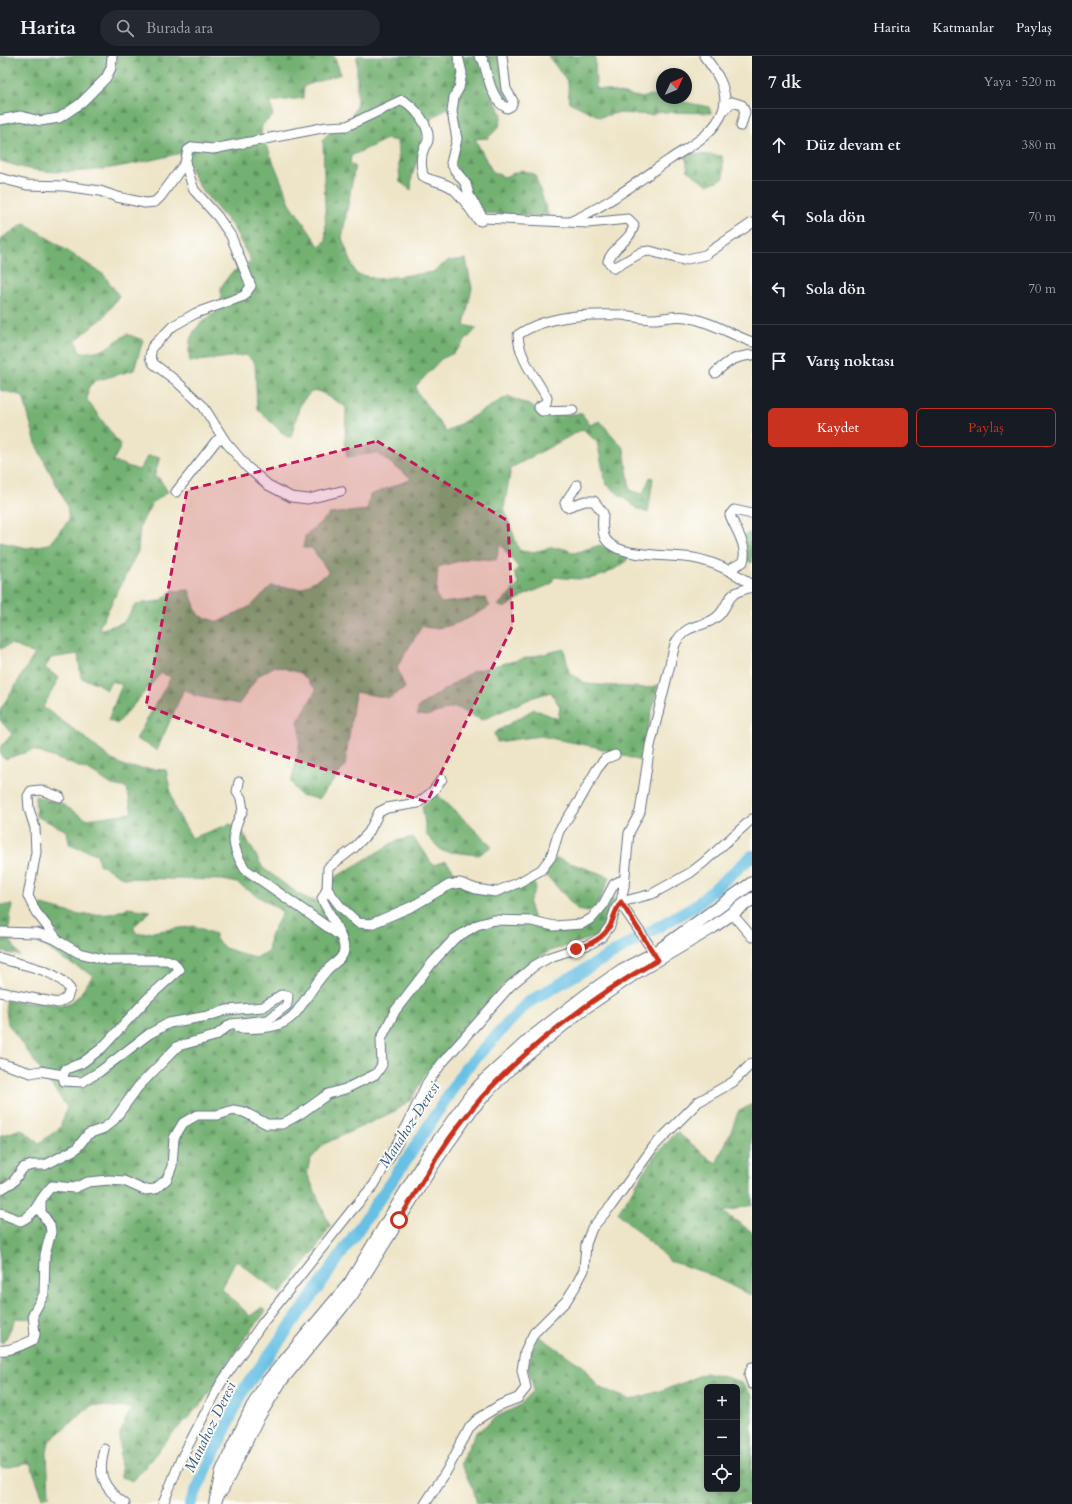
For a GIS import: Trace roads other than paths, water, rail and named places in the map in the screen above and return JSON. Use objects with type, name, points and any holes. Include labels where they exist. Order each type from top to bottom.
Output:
[{"type":"main road","points":[[654,953],[752,883]]},
{"type":"main road","points":[[216,1501],[222,1471],[243,1425],[267,1382],[350,1283],[428,1155],[471,1095],[484,1081],[532,1038],[585,996],[622,970],[732,914],[752,899]]},
{"type":"street","points":[[0,120],[20,116],[40,121],[59,118],[80,104],[106,78],[111,68],[112,56]]},
{"type":"street","points":[[458,56],[462,73],[459,88],[454,97],[452,112],[457,139],[451,163],[466,184],[469,195],[483,218]]},
{"type":"street","points":[[479,56],[483,60],[495,96],[502,105],[507,108],[511,106],[512,101],[506,89],[502,56]]},
{"type":"street","points":[[704,56],[714,68],[724,89],[723,111]]},
{"type":"street","points":[[0,178],[27,185],[64,186],[100,191],[117,197],[155,202],[185,163],[188,150],[193,146],[213,149],[327,127],[347,126],[402,100],[415,110],[425,128],[428,140],[423,150],[421,164],[423,176],[430,181],[443,183],[452,188],[478,220],[481,221],[483,218],[572,221],[588,223],[628,219],[634,225],[633,232],[610,254],[608,261],[614,268],[642,252],[650,251],[682,260],[705,255],[752,223]]},
{"type":"street","points":[[572,221],[613,199],[694,145],[712,128],[723,111],[732,102],[742,105],[745,112],[741,126]]},
{"type":"street","points":[[185,163],[194,190],[218,217],[231,236],[251,286],[244,296],[196,313],[173,326],[152,347],[150,357],[154,364],[175,380],[203,406],[223,438],[247,467],[268,485],[291,497],[308,499],[342,491]]},
{"type":"street","points":[[574,410],[542,411],[538,407],[546,403],[547,398],[532,374],[519,346],[518,335],[527,329],[538,324],[579,316],[622,315],[652,319],[685,317],[712,324],[752,342]]},
{"type":"street","points":[[715,373],[729,361],[738,356],[752,355]]},
{"type":"street","points":[[176,492],[216,441],[223,438]]},
{"type":"street","points":[[577,485],[565,503],[567,507],[584,501],[594,501],[603,514],[602,527],[606,539],[614,546],[636,553],[693,558],[712,563],[728,570],[752,586]]},
{"type":"street","points":[[728,570],[743,562],[745,555],[742,542],[730,515],[734,510],[752,514]]},
{"type":"street","points":[[654,953],[622,904],[629,833],[640,812],[650,746],[675,644],[680,636],[688,629],[712,621],[718,616],[734,593],[752,586]]},
{"type":"street","points":[[327,889],[340,906],[358,923],[371,924],[413,906],[449,885],[460,883],[476,889],[495,892],[518,883],[542,870],[551,857],[559,831],[579,801],[597,768],[605,759],[614,755]]},
{"type":"street","points":[[222,1030],[233,1027],[271,1027],[290,1019],[328,969],[342,957],[344,946],[322,899],[327,889],[328,868],[354,848],[369,832],[379,812],[387,808],[418,803],[432,792],[442,779]]},
{"type":"street","points":[[239,782],[237,792],[241,798],[243,810],[238,819],[233,835],[236,855],[245,869],[339,935]]},
{"type":"street","points":[[59,941],[36,912],[28,896],[36,852],[35,828],[29,809],[28,796],[31,791],[41,790],[60,797]]},
{"type":"street","points":[[163,1504],[181,1459],[221,1383],[261,1325],[352,1210],[374,1185],[408,1124],[427,1083],[442,1063],[510,986],[534,966],[550,957],[590,944],[602,937],[610,926],[616,908],[622,904],[652,894],[690,873],[752,819]]},
{"type":"street","points":[[0,1213],[21,1221],[32,1216],[40,1199],[52,1186],[74,1188],[88,1182],[108,1180],[124,1181],[144,1190],[154,1189],[167,1179],[172,1166],[174,1138],[183,1123],[197,1115],[218,1115],[233,1110],[244,1112],[267,1124],[282,1124],[300,1114],[328,1094],[345,1089],[376,1074],[382,1064],[381,1039],[394,1011],[432,963],[454,939],[477,925],[494,920],[532,921],[554,926],[582,924],[592,918],[603,905],[614,884],[620,881],[624,886]]},
{"type":"street","points":[[732,914],[752,937]]},
{"type":"street","points":[[0,932],[37,934],[59,941],[79,953],[107,960],[167,960],[174,963],[179,970],[148,998],[102,1048],[82,1063],[66,1069],[63,1075],[64,1081],[82,1082],[100,1072],[149,1034],[169,1023],[208,1016],[227,1010],[263,1007],[281,995],[288,996],[286,1005],[268,1020],[231,1024],[215,1036],[178,1046],[138,1087],[114,1120],[104,1128],[88,1134],[76,1149],[45,1166],[32,1165],[23,1168],[13,1182],[0,1190]]},
{"type":"street","points":[[0,958],[49,973],[63,980],[70,989],[67,998],[58,1003],[0,992]]},
{"type":"street","points":[[0,1063],[31,1073],[40,1071],[63,1075]]},
{"type":"street","points":[[425,1504],[446,1472],[470,1427],[478,1419],[500,1405],[518,1398],[526,1388],[522,1370],[525,1351],[534,1333],[566,1301],[575,1287],[584,1270],[586,1244],[592,1228],[612,1206],[654,1146],[698,1102],[733,1082],[752,1063]]},
{"type":"street","points":[[0,1350],[4,1351],[29,1342],[33,1340],[35,1335],[33,1314],[44,1294],[45,1255],[51,1232],[50,1226],[41,1212],[40,1199]]},
{"type":"street","points":[[752,1367],[749,1375],[752,1384]]},
{"type":"street","points":[[104,1449],[101,1461],[103,1481],[114,1496],[125,1504]]},
{"type":"waterway","name":"Manahoz Deresi","points":[[190,1504],[244,1389],[310,1299],[409,1156],[465,1069],[527,1003],[696,905],[752,856]]}]
